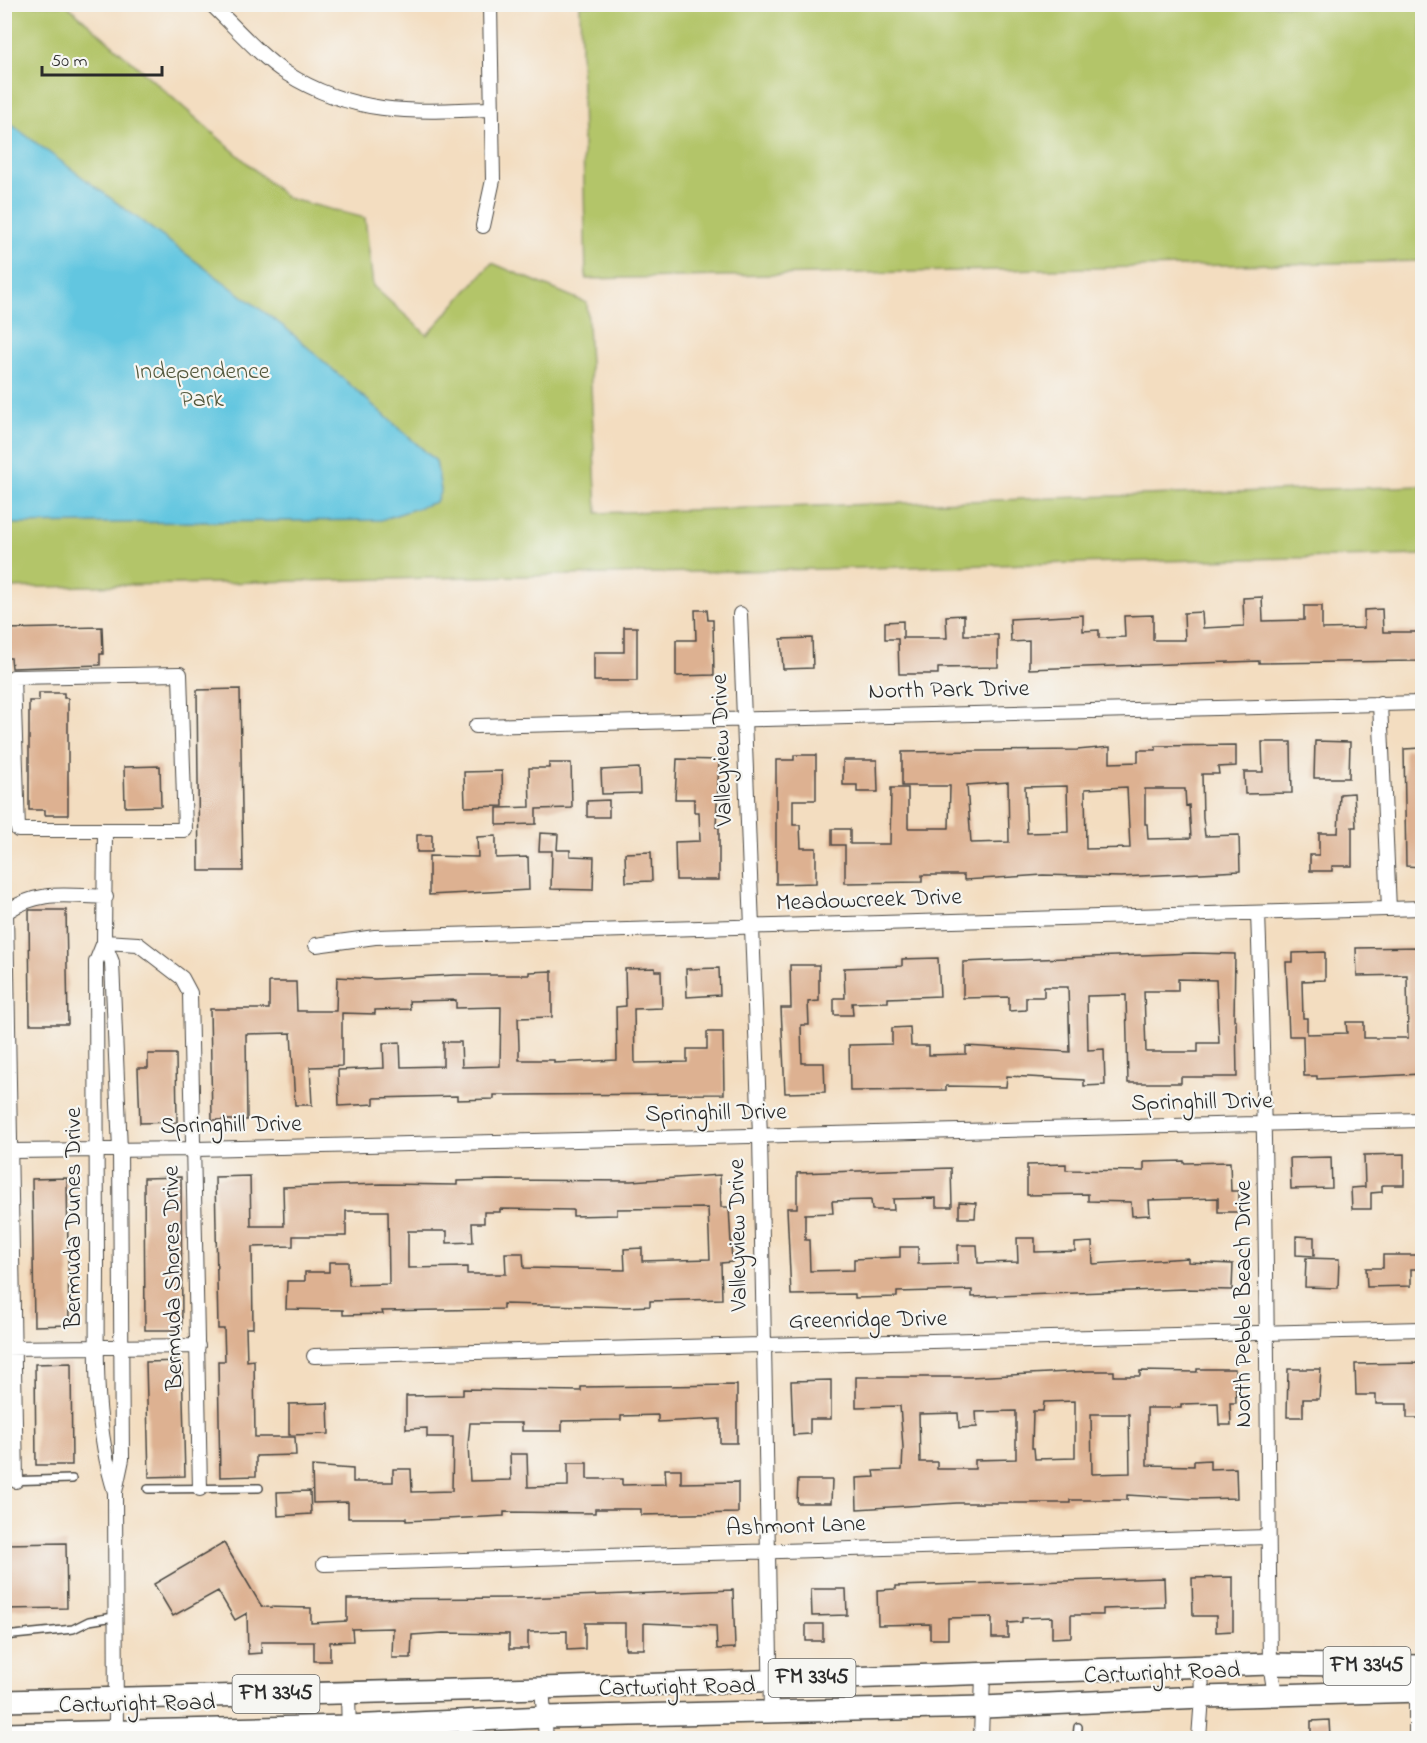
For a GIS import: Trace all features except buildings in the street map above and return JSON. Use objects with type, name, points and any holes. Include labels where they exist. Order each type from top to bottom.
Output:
[{"type":"main road","name":"Cartwright Road","points":[[4,1701],[542,1688],[1270,1664],[1419,1666]]},
{"type":"main road","name":"Cartwright Road","points":[[4,1734],[349,1732],[545,1717],[984,1707],[1203,1697],[1419,1691]]},
{"type":"street","points":[[210,4],[285,72],[328,93],[370,108],[412,112],[491,109]]},
{"type":"street","points":[[483,226],[494,180],[490,4]]},
{"type":"street","name":"Valleyview Drive","points":[[740,614],[760,1136],[771,1712]]},
{"type":"street","points":[[180,674],[184,830],[105,830],[18,831],[13,677],[180,674]]},
{"type":"street","points":[[1380,703],[1389,909]]},
{"type":"street","name":"North Park Drive","points":[[476,726],[1422,703]]},
{"type":"street","name":"Bermuda Dunes Drive","points":[[105,830],[104,942],[96,962],[97,1347],[99,1426],[104,1457],[115,1492]]},
{"type":"street","points":[[10,1481],[11,1151],[6,912],[22,901],[39,896],[106,897]]},
{"type":"street","name":"Meadowcreek Drive","points":[[316,945],[375,937],[1422,908]]},
{"type":"street","name":"North Pebble Beach Drive","points":[[1258,913],[1266,1124],[1265,1334],[1270,1664],[1275,1695]]},
{"type":"street","name":"Bermuda Dunes Drive","points":[[104,942],[112,962],[120,1150],[123,1347],[122,1459],[115,1492],[114,1700],[116,1734]]},
{"type":"street","name":"Bermuda Shores Drive","points":[[104,942],[138,944],[182,978],[190,993],[195,1149],[200,1489]]},
{"type":"street","name":"Springhill Drive","points":[[11,1151],[195,1149],[1422,1120]]},
{"type":"street","name":"Greenridge Drive","points":[[314,1356],[1422,1329]]},
{"type":"street","points":[[10,1348],[198,1346]]},
{"type":"street","name":"Ashmont Lane","points":[[324,1564],[1268,1537]]},
{"type":"street","points":[[1199,1738],[1203,1697],[1201,1666]]},
{"type":"street","points":[[1416,1738],[1419,1666]]},
{"type":"street","points":[[981,1738],[984,1707],[983,1674]]},
{"type":"street","points":[[542,1688],[546,1738]]},
{"type":"street","points":[[348,1692],[349,1732]]},
{"type":"lane","points":[[10,1481],[72,1479]]},
{"type":"lane","points":[[148,1489],[259,1488]]},
{"type":"lane","points":[[4,1636],[73,1629],[89,1621],[114,1617]]},
{"type":"lane","points":[[1077,1738],[1078,1727]]},
{"type":"green space","name":"Independence Park","points":[[4,5],[67,5],[287,198],[365,218],[373,286],[427,335],[492,263],[587,303],[597,513],[1422,486],[1422,555],[5,588]]},
{"type":"green space","points":[[580,5],[1422,5],[1422,261],[586,279]]},
{"type":"water","points":[[4,119],[287,329],[436,461],[441,490],[436,502],[381,520],[5,524]]}]
